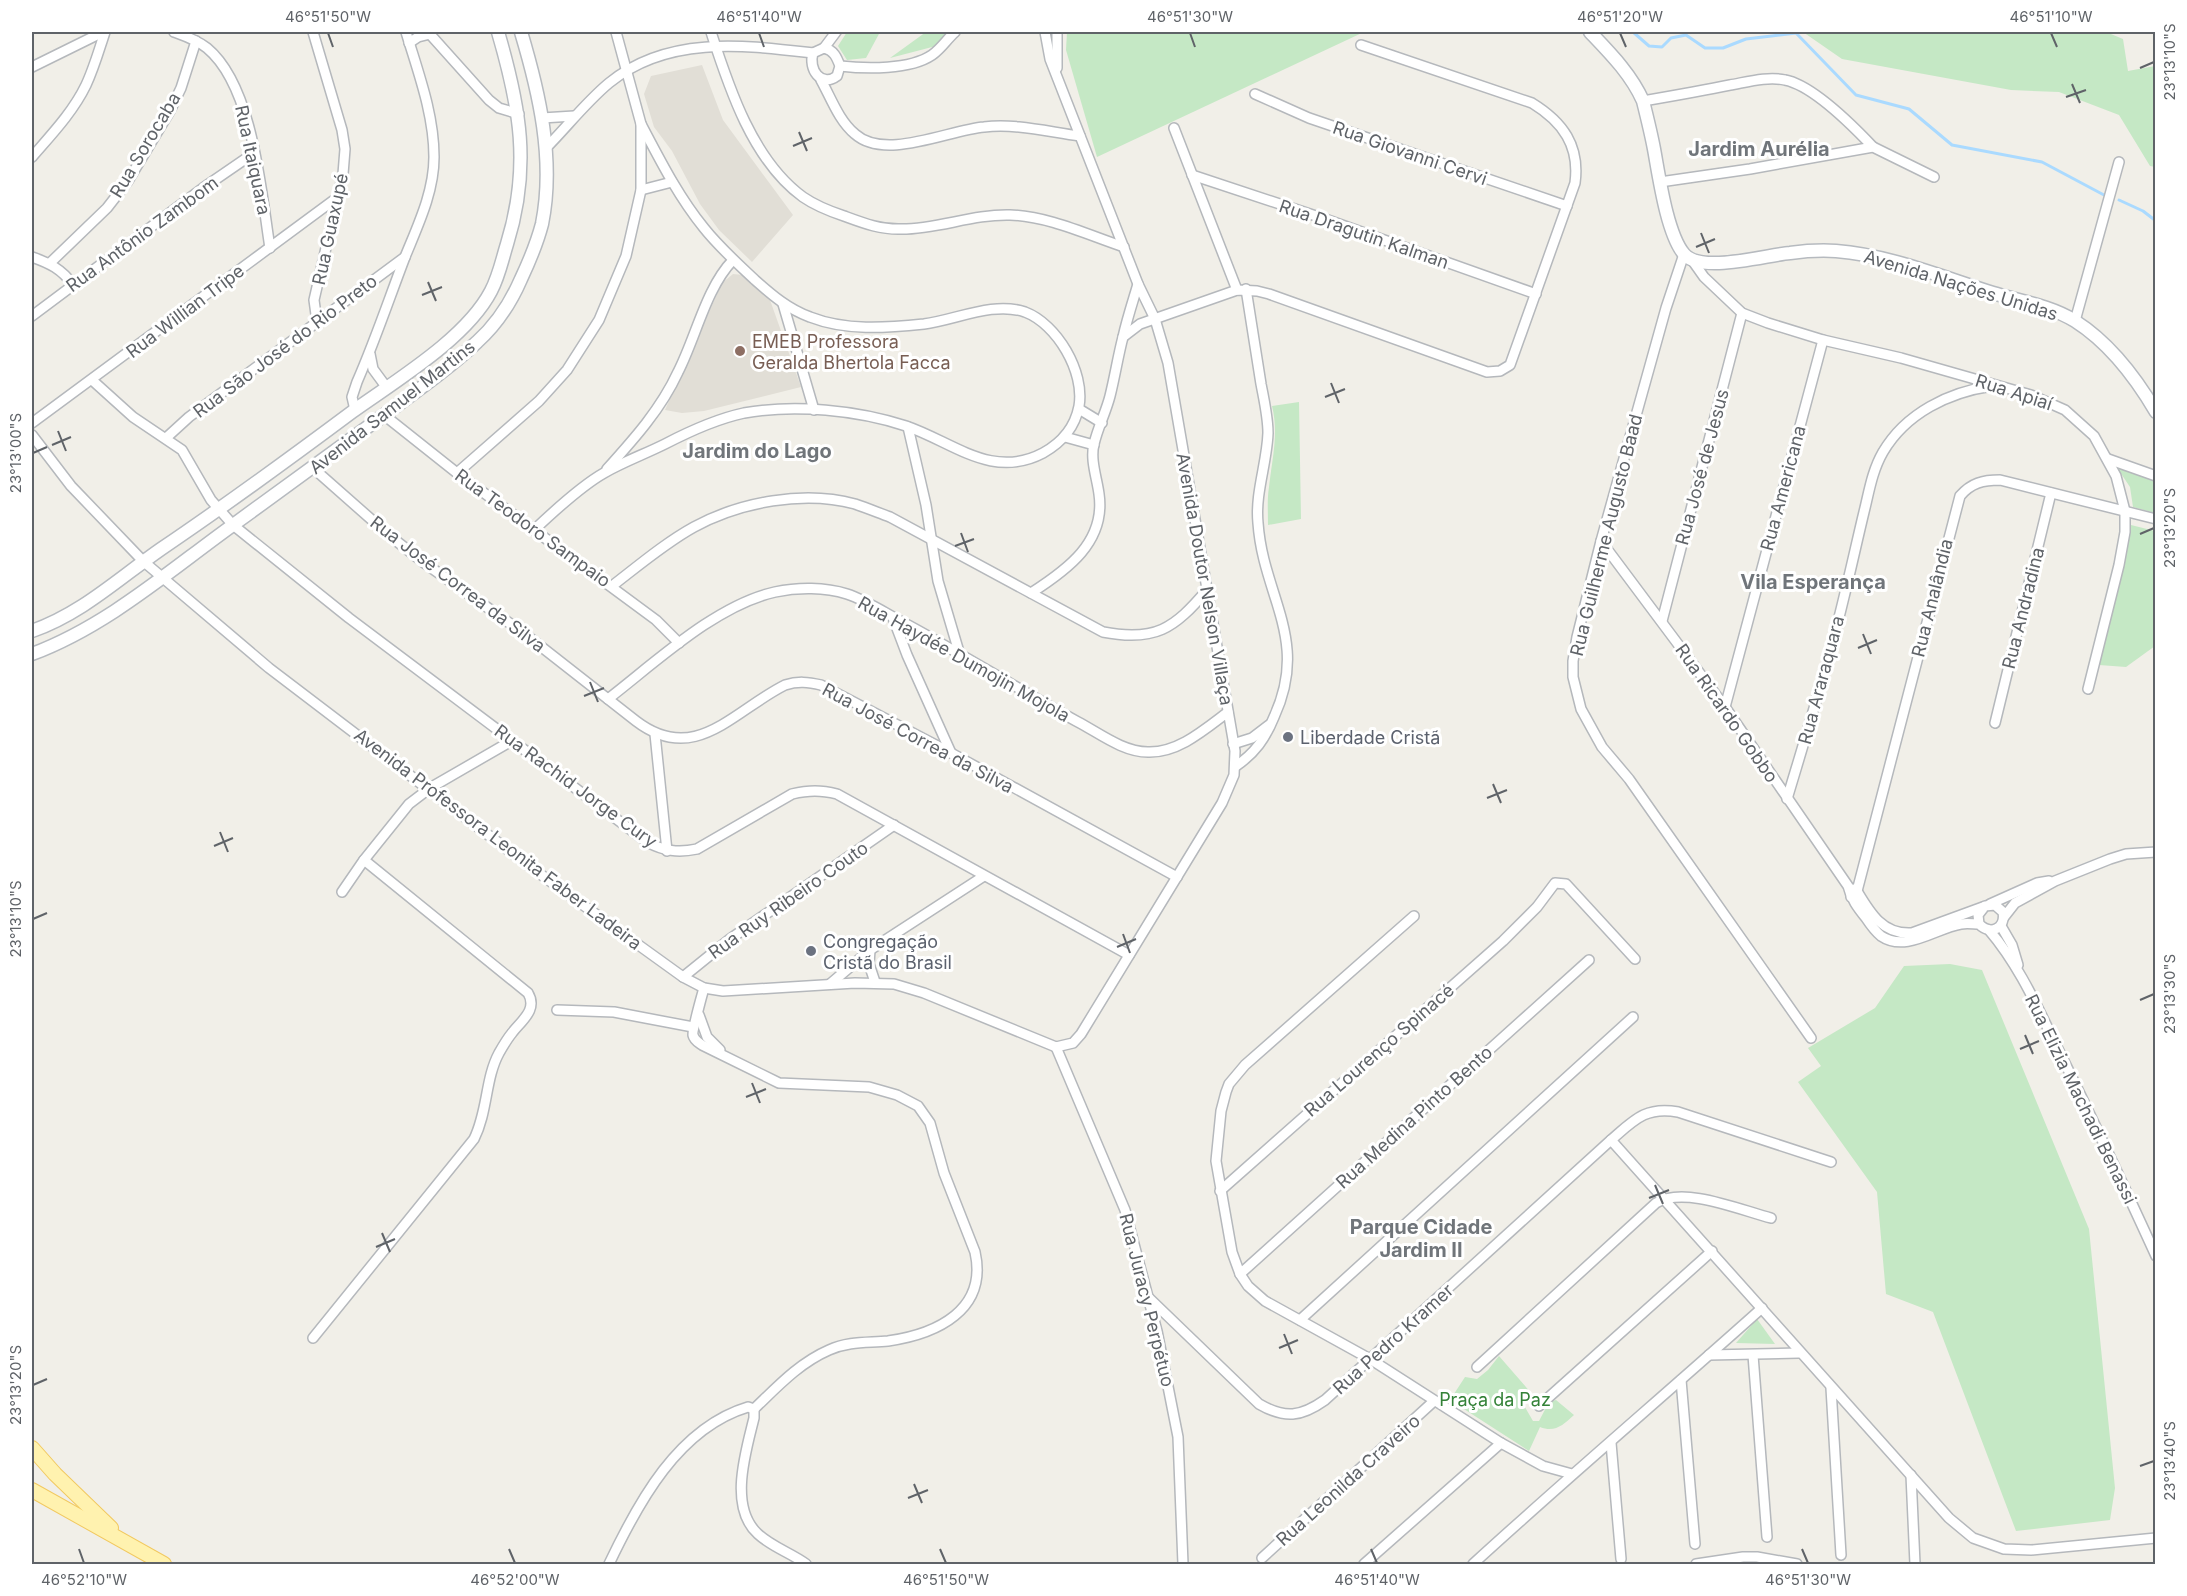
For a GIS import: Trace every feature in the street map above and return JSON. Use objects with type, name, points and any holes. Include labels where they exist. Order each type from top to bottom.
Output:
[{"type":"main road","name":"Avenida Samuel Martins","points":[[32,631],[86,605],[143,561],[219,510],[387,388],[465,325],[490,292],[498,277],[520,194],[519,114],[498,32]]},
{"type":"main road","name":"Avenida Samuel Martins","points":[[32,654],[49,648],[98,622],[313,468],[479,340],[508,303],[520,281],[542,225],[546,193],[542,118],[534,78],[520,32]]},
{"type":"main road","points":[[1590,32],[1626,72],[1643,101],[1660,182],[1674,232],[1688,257]]},
{"type":"main road","points":[[519,114],[542,118]]},
{"type":"main road","points":[[520,141],[529,146],[545,149]]},
{"type":"main road","name":"Avenida Nações Unidas","points":[[1688,257],[1708,263],[1813,251],[1858,254],[1912,268],[2048,310],[2075,321],[2091,333],[2123,365],[2152,402],[2156,412]]},
{"type":"main road","points":[[387,388],[399,403]]},
{"type":"main road","points":[[355,410],[372,424]]},
{"type":"main road","points":[[32,1448],[55,1474],[125,1541]]},
{"type":"main road","points":[[32,1490],[164,1564]]},
{"type":"street","points":[[32,67],[104,32]]},
{"type":"street","points":[[32,157],[72,108],[85,87],[96,62],[104,32]]},
{"type":"street","name":"Rua Itaiquara","points":[[174,32],[196,40],[219,60],[233,81],[246,115],[270,248]]},
{"type":"street","name":"Rua Guaxupé","points":[[313,32],[342,130],[345,149],[343,174],[314,300],[317,322]]},
{"type":"street","points":[[355,410],[352,402],[354,390],[429,194],[434,158],[431,124],[406,32]]},
{"type":"street","points":[[409,43],[429,32],[489,100],[499,108],[519,114]]},
{"type":"street","points":[[603,473],[713,422],[744,413],[814,410],[866,416],[908,427],[969,454],[1003,463],[1016,462],[1042,453],[1065,437],[1079,409],[1078,384],[1067,351],[1052,331],[1027,313],[1014,309],[999,309],[927,324],[875,328],[848,327],[826,322],[783,304],[733,260],[705,230],[672,182],[641,124],[616,32]]},
{"type":"street","points":[[711,32],[743,118],[759,148],[795,189],[822,208],[867,225],[900,230],[971,218],[1012,215],[1056,225],[1124,247]]},
{"type":"street","points":[[545,149],[574,116],[611,82],[644,62],[696,47],[716,45],[813,53],[824,48],[836,32]]},
{"type":"street","points":[[840,66],[870,68],[916,62],[933,54],[955,32]]},
{"type":"street","points":[[1038,32],[1050,59]]},
{"type":"street","name":"Avenida Doutor Nelson Villaça","points":[[1045,32],[1050,59],[1138,284],[1155,319],[1168,363],[1236,766],[1222,803],[1078,1039],[1068,1046],[1056,1047]]},
{"type":"street","name":"Avenida Doutor Nelson Villaça","points":[[1057,32],[1057,73]]},
{"type":"street","name":"Rua Sorocaba","points":[[50,263],[107,208],[128,181],[170,111],[181,88],[196,40]]},
{"type":"street","points":[[1123,337],[1135,327],[1155,319],[1241,290],[1269,294],[1487,372],[1495,372],[1510,364],[1575,183],[1577,169],[1575,156],[1558,123],[1548,113],[1532,103],[1361,45]]},
{"type":"street","points":[[821,80],[827,81],[837,76],[840,66],[830,49],[824,48]]},
{"type":"street","points":[[813,53],[812,66],[850,129],[872,144],[899,145],[987,126],[1006,126],[1080,136]]},
{"type":"street","points":[[1643,101],[1750,82],[1786,80],[1800,85],[1816,97],[1852,126],[1873,147],[1934,177]]},
{"type":"street","name":"Rua Giovanni Cervi","points":[[1254,94],[1309,118],[1567,206]]},
{"type":"street","points":[[542,118],[574,116]]},
{"type":"street","points":[[457,473],[539,401],[567,370],[599,320],[626,256],[641,190],[641,124]]},
{"type":"street","points":[[1174,128],[1241,290],[1268,423],[1257,509],[1258,524],[1263,552],[1288,644],[1287,680],[1282,701],[1256,750],[1236,766]]},
{"type":"street","points":[[1660,182],[1873,147]]},
{"type":"street","name":"Rua Antônio Zambom","points":[[32,316],[202,188],[254,153]]},
{"type":"street","points":[[2075,321],[2119,162]]},
{"type":"street","name":"Rua Dragutin Kalman","points":[[1192,175],[1325,219],[1536,294]]},
{"type":"street","points":[[641,190],[672,182]]},
{"type":"street","name":"Rua Willian Tripe","points":[[32,423],[338,198]]},
{"type":"street","points":[[32,257],[50,263],[65,273],[73,285]]},
{"type":"street","name":"Rua São José do Rio Preto","points":[[166,438],[189,417],[405,257]]},
{"type":"street","name":"Rua Apiaí","points":[[1688,257],[1704,277],[1742,313],[1823,340],[1901,358],[2031,395],[2065,410],[2094,436],[2116,476],[2125,511],[2125,532],[2088,689]]},
{"type":"street","name":"Rua Guilherme Augusto Baad","points":[[1688,257],[1666,308],[1601,542],[1577,638],[1573,677],[1581,709],[1602,747],[1629,779],[1811,1038]]},
{"type":"street","points":[[534,530],[603,473],[649,422],[689,349],[717,279],[733,260]]},
{"type":"street","points":[[1031,593],[1062,573],[1075,561],[1093,537],[1099,524],[1101,509],[1094,468],[1094,445],[1110,397],[1123,337],[1138,284]]},
{"type":"street","points":[[783,304],[814,410]]},
{"type":"street","name":"Rua José de Jesus","points":[[1662,621],[1742,313]]},
{"type":"street","name":"Rua Americana","points":[[1725,707],[1823,340]]},
{"type":"street","points":[[370,351],[373,369],[387,388]]},
{"type":"street","name":"Rua Rachid Jorge Cury","points":[[92,380],[134,417],[166,438],[186,455],[205,490],[219,510],[234,525],[349,618],[637,836],[667,851],[686,852],[706,846],[792,794],[807,790],[822,790],[837,794],[1129,955]]},
{"type":"street","name":"Rua Araraquara","points":[[1787,799],[1843,599],[1873,474],[1883,452],[1912,419],[1934,404],[1967,390],[1998,386]]},
{"type":"street","points":[[1079,409],[1102,423]]},
{"type":"street","name":"Rua Teodoro Sampaio","points":[[384,415],[457,473],[656,620],[679,643]]},
{"type":"street","points":[[908,427],[926,505],[938,581],[959,652]]},
{"type":"street","name":"Avenida Professora Leonita Faber Ladeira","points":[[32,435],[72,486],[143,561],[269,668],[430,788],[529,866],[683,977],[704,988],[732,990],[875,982],[905,987],[1056,1047]]},
{"type":"street","points":[[1065,437],[1094,445]]},
{"type":"street","points":[[2108,459],[2156,476]]},
{"type":"street","name":"Rua José Correa da Silva","points":[[313,468],[406,549],[525,634],[655,734],[679,740],[702,735],[785,685],[808,681],[836,692],[951,753],[1176,877]]},
{"type":"street","name":"Rua Analândia","points":[[1852,891],[1960,496],[1966,488],[1986,480],[2000,480],[2156,519]]},
{"type":"street","name":"Rua Andradina","points":[[1995,723],[2051,493]]},
{"type":"street","points":[[612,586],[693,527],[720,514],[772,501],[828,500],[855,504],[890,518],[1103,632],[1126,637],[1143,635],[1170,626],[1193,607],[1207,590]]},
{"type":"street","name":"Rua Ricardo Gobbo","points":[[1601,542],[1725,707],[1881,936],[1890,940],[1902,937]]},
{"type":"street","name":"Rua Haydée Dumojin Mojola","points":[[609,699],[679,643],[736,606],[776,591],[798,588],[848,594],[959,652],[1070,718],[1134,750],[1160,752],[1173,747],[1228,712]]},
{"type":"street","points":[[893,618],[951,753]]},
{"type":"street","points":[[1233,744],[1252,738],[1273,721]]},
{"type":"street","points":[[655,734],[667,851]]},
{"type":"street","points":[[342,892],[364,860],[409,804],[430,788],[513,740]]},
{"type":"street","name":"Rua Ruy Ribeiro Couto","points":[[683,977],[730,939],[894,825]]},
{"type":"street","points":[[1902,937],[1923,938],[1960,924],[1979,924],[1989,930],[2002,921],[2015,903],[2055,881],[2118,856],[2156,852]]},
{"type":"street","points":[[313,1338],[470,1144],[480,1127],[498,1055],[510,1035],[528,1015],[531,1005],[528,993],[364,860]]},
{"type":"street","points":[[830,984],[870,950],[984,876]]},
{"type":"street","points":[[1902,937],[1987,906],[2037,883],[2055,881]]},
{"type":"street","name":"Rua Lourenço Spinacé","points":[[1220,1191],[1503,940],[1538,907],[1553,885],[1559,882],[1566,884],[1635,959]]},
{"type":"street","points":[[1987,906],[2000,908],[2002,921]]},
{"type":"street","points":[[1979,924],[1978,915],[1987,906]]},
{"type":"street","points":[[1414,916],[1245,1065],[1229,1084],[1221,1111],[1216,1161],[1232,1252],[1240,1274],[1248,1286],[1265,1301],[1370,1359],[1501,1443],[1544,1466],[1572,1474]]},
{"type":"street","name":"Rua Elizia Machadi Benassi","points":[[2002,921],[2021,976]]},
{"type":"street","name":"Rua Elizia Machadi Benassi","points":[[1989,930],[2001,944],[2021,976],[2119,1173],[2156,1256]]},
{"type":"street","points":[[870,950],[869,964],[875,982]]},
{"type":"street","name":"Rua Medina Pinto Bento","points":[[1240,1274],[1589,960]]},
{"type":"street","points":[[704,988],[699,1015],[693,1028],[693,1036],[697,1042],[779,1083],[869,1087],[897,1095],[918,1106],[930,1123],[944,1173],[978,1265],[972,1296],[955,1317],[942,1325],[900,1339],[860,1342],[831,1349],[814,1357],[786,1378],[754,1409],[741,1475],[744,1508],[752,1526],[760,1536],[806,1564]]},
{"type":"street","points":[[557,1010],[614,1012],[693,1028]]},
{"type":"street","points":[[699,1015],[709,1041],[735,1062]]},
{"type":"street","points":[[1300,1320],[1633,1017]]},
{"type":"street","name":"Rua Juracy Perpétuo","points":[[1056,1047],[1125,1210],[1149,1298],[1176,1425],[1183,1564]]},
{"type":"street","name":"Rua Pedro Kramer","points":[[1149,1298],[1259,1404],[1285,1415],[1299,1414],[1313,1408],[1370,1359],[1635,1119],[1652,1111],[1664,1109],[1678,1112],[1831,1162]]},
{"type":"street","points":[[1611,1140],[1712,1251],[1799,1353],[1949,1518],[1973,1538],[2004,1549],[2031,1550],[2156,1539]]},
{"type":"street","points":[[1477,1367],[1663,1199],[1688,1196],[1771,1218]]},
{"type":"street","points":[[1539,1406],[1712,1251]]},
{"type":"street","points":[[1473,1564],[1762,1308]]},
{"type":"street","points":[[1709,1355],[1799,1353]]},
{"type":"street","points":[[1754,1355],[1767,1537]]},
{"type":"street","points":[[1681,1380],[1695,1544]]},
{"type":"street","points":[[1831,1388],[1841,1555]]},
{"type":"street","name":"Rua Leonilda Craveiro","points":[[1262,1558],[1434,1401]]},
{"type":"street","points":[[609,1564],[644,1497],[687,1444],[731,1414],[748,1407],[754,1409]]},
{"type":"street","points":[[1364,1564],[1501,1443]]},
{"type":"street","points":[[1611,1443],[1621,1559]]},
{"type":"street","points":[[1911,1474],[1915,1564]]},
{"type":"street","points":[[2134,1542],[2156,1545]]},
{"type":"street","points":[[1696,1564],[1743,1557],[1797,1564]]},
{"type":"shaded area","points":[[702,65],[723,120],[793,215],[752,262],[719,230],[700,204],[672,151],[654,127],[644,94],[651,76]]},
{"type":"shaded area","name":"EMEB Professora Geralda Bhertola Facca","points":[[733,274],[743,275],[770,300],[801,387],[704,411],[682,413],[665,410],[722,283]]},
{"type":"green space","points":[[847,32],[880,32],[866,58],[847,60],[838,46]]},
{"type":"green space","points":[[926,32],[949,32],[936,46],[890,58]]},
{"type":"green space","points":[[1067,32],[1364,32],[1097,157],[1066,50]]},
{"type":"green space","points":[[1803,32],[2106,32],[2123,39],[2128,71],[2155,66],[2155,167],[2150,166],[2119,115],[2059,92],[2011,90],[1842,59]]},
{"type":"green space","points":[[1299,402],[1301,519],[1268,525],[1268,496],[1275,437],[1272,406]]},
{"type":"green space","points":[[2116,466],[2155,480],[2155,513],[2133,507],[2130,487]]},
{"type":"green space","points":[[2131,525],[2155,531],[2155,646],[2126,667],[2099,665]]},
{"type":"green space","points":[[1950,964],[1982,970],[2089,1229],[2115,1488],[2110,1520],[2016,1531],[1933,1312],[1886,1294],[1877,1192],[1798,1082],[1821,1066],[1808,1048],[1875,1008],[1904,966]]},
{"type":"green space","points":[[1757,1319],[1775,1344],[1736,1343]]},
{"type":"green space","name":"Praça da Paz","points":[[1499,1356],[1532,1394],[1522,1402],[1533,1421],[1539,1421],[1549,1402],[1556,1400],[1574,1415],[1562,1425],[1554,1428],[1540,1427],[1529,1451],[1450,1400],[1465,1377],[1477,1379]]},
{"type":"waterway","points":[[1633,32],[1649,46],[1662,47],[1671,38],[1686,35],[1705,48],[1723,48],[1746,39],[1796,33],[1856,95],[1909,109],[1952,145],[2042,162],[2104,195]]},
{"type":"waterway","points":[[2119,200],[2143,211],[2156,221]]},
{"type":"place","name":"EMEB Professora Geralda Bhertola Facca","points":[[740,351]]},
{"type":"place","name":"Liberdade Cristã","points":[[1288,737]]},
{"type":"place","name":"Congregação Cristã do Brasil","points":[[811,951]]},
{"type":"district","name":"Jardim Aurélia","points":[[1759,149]]},
{"type":"district","name":"Jardim do Lago","points":[[757,451]]},
{"type":"district","name":"Vila Esperança","points":[[1813,582]]},
{"type":"district","name":"Parque Cidade Jardim II","points":[[1421,1238]]}]
